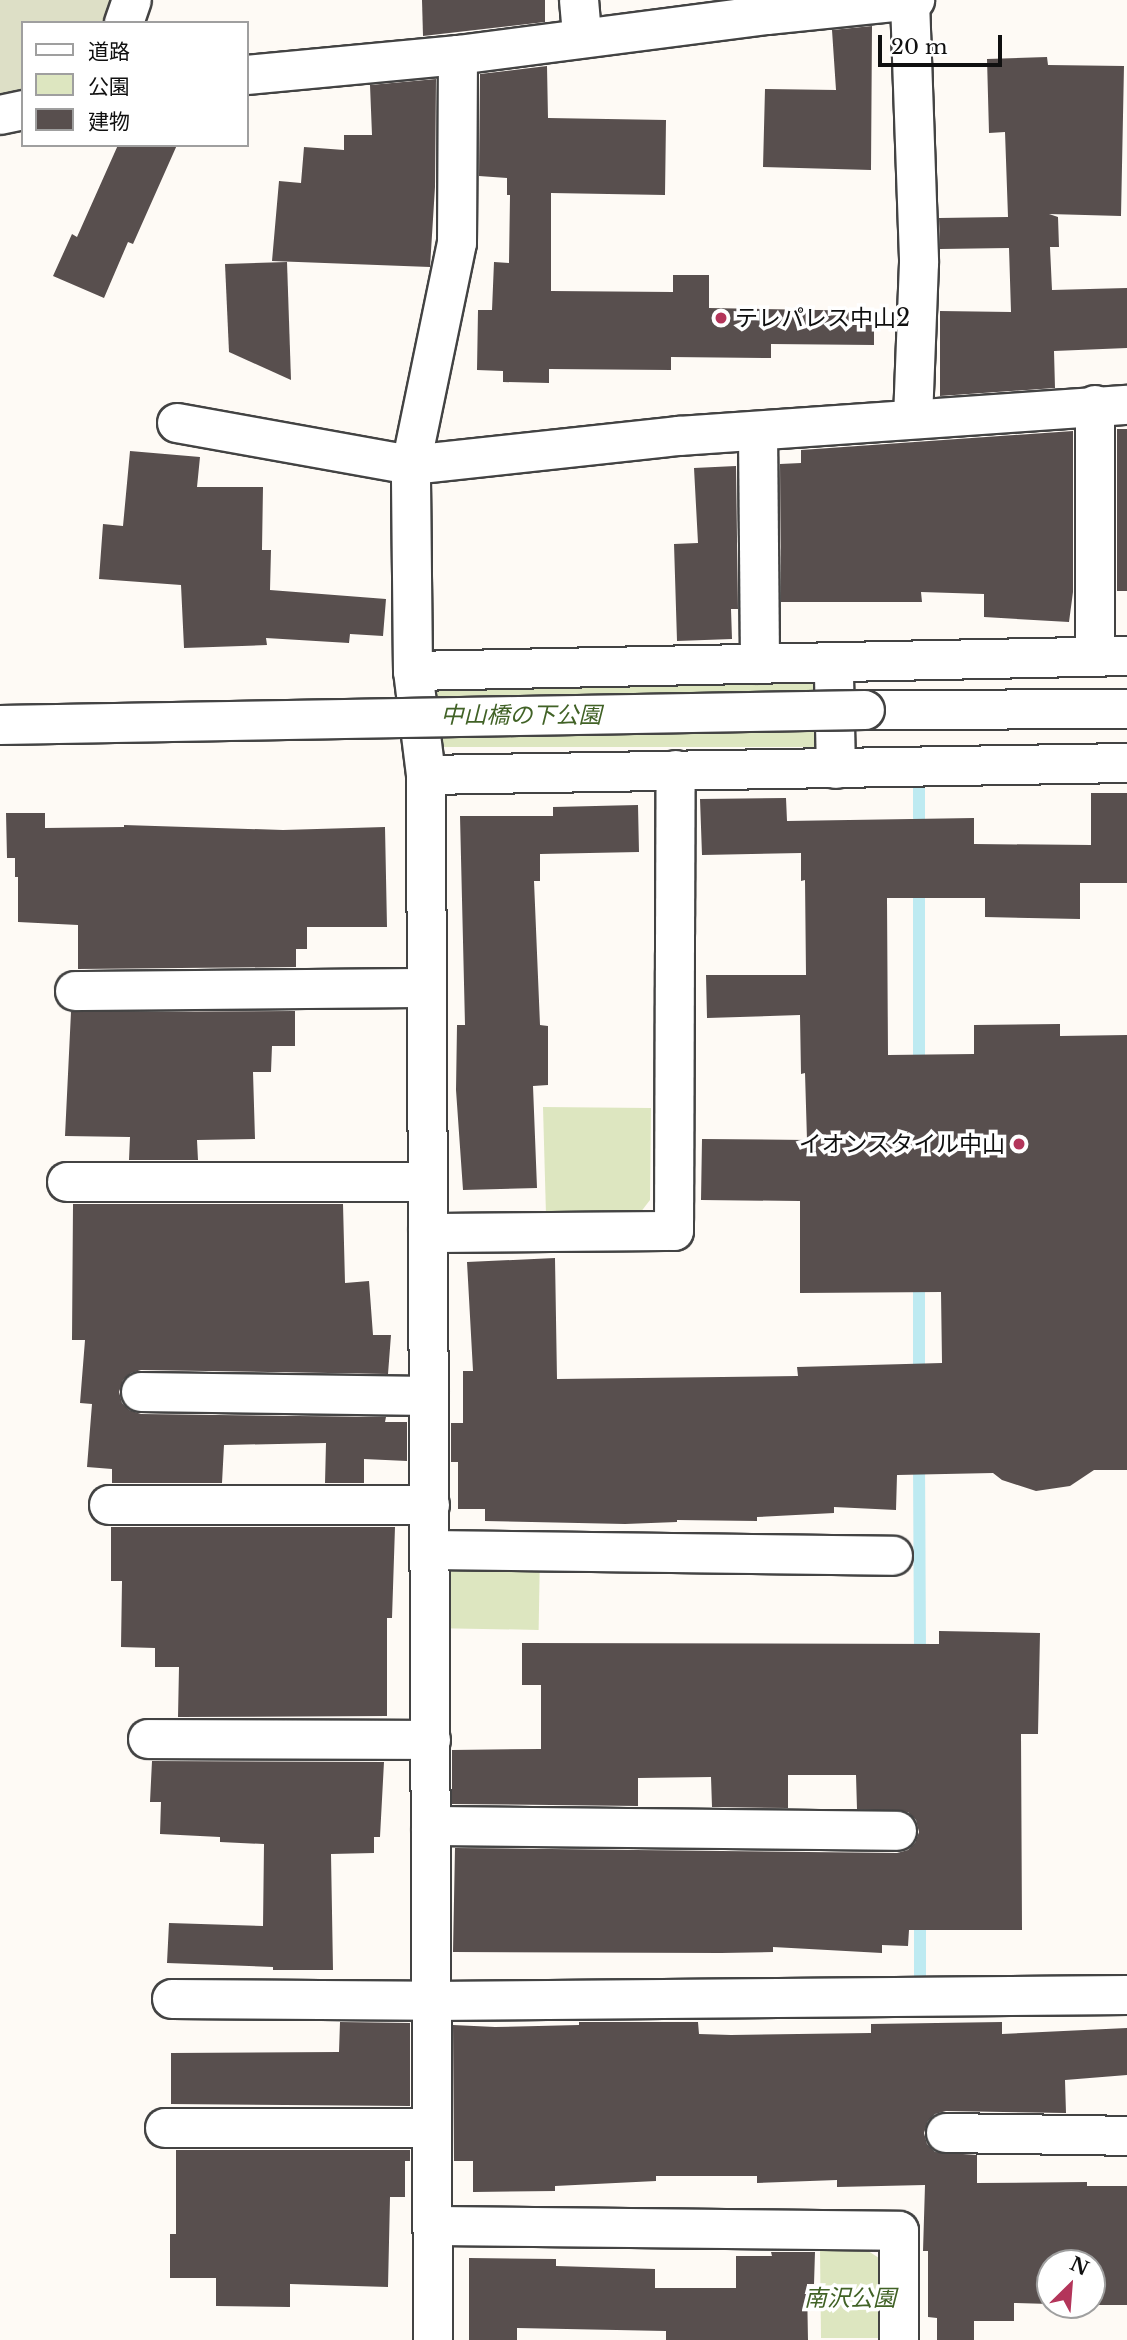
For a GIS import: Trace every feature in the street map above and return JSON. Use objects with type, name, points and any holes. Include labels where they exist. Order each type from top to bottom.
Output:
[{"type":"street","points":[[125,21],[132,0]]},
{"type":"street","points":[[579,0],[582,38]]},
{"type":"street","points":[[248,75],[458,55],[849,4],[913,1],[919,263],[913,417]]},
{"type":"street","points":[[433,2340],[426,775],[413,671],[411,466],[457,243],[458,55]]},
{"type":"street","points":[[0,115],[21,110]]},
{"type":"street","points":[[177,423],[411,466],[680,436],[913,417],[1111,405],[1111,656],[413,671]]},
{"type":"street","points":[[758,431],[760,664]]},
{"type":"street","points":[[833,663],[836,768]]},
{"type":"street","points":[[0,725],[865,710],[1127,709]]},
{"type":"street","points":[[426,775],[1127,763]]},
{"type":"street","points":[[428,1233],[674,1231],[676,771]]},
{"type":"street","points":[[75,990],[427,988]]},
{"type":"street","points":[[67,1182],[428,1182]]},
{"type":"street","points":[[141,1392],[429,1396]]},
{"type":"street","points":[[109,1505],[430,1505]]},
{"type":"street","points":[[430,1550],[893,1556]]},
{"type":"street","points":[[148,1739],[431,1740]]},
{"type":"street","points":[[431,1826],[897,1831]]},
{"type":"street","points":[[172,1999],[432,2001],[1127,1995]]},
{"type":"street","points":[[165,2128],[432,2128]]},
{"type":"street","points":[[946,2133],[1127,2136]]},
{"type":"street","points":[[433,2226],[899,2231],[899,2340]]},
{"type":"green space","points":[[0,0],[113,0],[105,21],[21,21],[21,93],[0,97]]},
{"type":"green space","name":"中山橋の下公園","points":[[420,672],[830,672],[830,747],[420,747]]},
{"type":"green space","points":[[543,1107],[651,1108],[650,1200],[640,1213],[546,1215]]},
{"type":"green space","points":[[430,1550],[540,1552],[539,1630],[429,1628]]},
{"type":"green space","name":"南沢公園","points":[[820,2248],[865,2249],[879,2258],[880,2338],[821,2338]]},
{"type":"building","points":[[422,0],[545,0],[545,22],[423,36]]},
{"type":"building","points":[[872,26],[871,170],[763,167],[765,89],[836,90],[832,30]]},
{"type":"building","points":[[1047,57],[1048,65],[1124,66],[1121,216],[1049,214],[1058,217],[1059,247],[1050,247],[1052,290],[1127,288],[1127,348],[1054,351],[1055,388],[940,396],[940,311],[1011,312],[1009,248],[940,249],[939,218],[1008,217],[1005,132],[989,133],[987,59]]},
{"type":"building","points":[[547,66],[548,118],[666,120],[665,195],[551,193],[551,291],[673,292],[673,275],[709,275],[709,308],[874,311],[874,345],[771,344],[771,358],[671,357],[671,370],[549,369],[549,383],[503,382],[503,371],[477,370],[478,310],[492,310],[494,262],[509,263],[510,195],[507,195],[507,178],[479,176],[480,74]]},
{"type":"building","points":[[436,79],[435,187],[430,267],[272,261],[279,181],[301,183],[304,147],[344,150],[344,135],[372,135],[370,85]]},
{"type":"building","points":[[117,147],[176,147],[133,244],[128,242],[104,298],[53,276],[72,234],[77,237]]},
{"type":"building","points":[[287,262],[291,380],[229,352],[225,264]]},
{"type":"building","points":[[1117,429],[1127,429],[1127,591],[1117,591]]},
{"type":"building","points":[[1073,431],[1073,592],[1069,622],[984,617],[984,594],[921,592],[922,602],[781,602],[780,464],[801,463],[801,450]]},
{"type":"building","points":[[130,451],[200,457],[197,487],[263,487],[262,550],[271,550],[270,590],[386,599],[383,636],[350,634],[349,643],[266,638],[267,645],[184,648],[181,585],[99,579],[103,524],[123,526]]},
{"type":"building","points":[[736,466],[738,609],[731,609],[732,639],[677,641],[674,544],[698,543],[694,468]]},
{"type":"building","points":[[1091,793],[1127,793],[1127,883],[1080,883],[1080,919],[985,917],[985,898],[887,898],[888,1055],[974,1054],[974,1025],[1060,1024],[1060,1036],[1127,1035],[1127,1470],[1094,1470],[1070,1486],[1036,1491],[1002,1480],[993,1473],[897,1475],[896,1510],[834,1507],[834,1513],[757,1517],[757,1521],[677,1520],[625,1524],[485,1521],[485,1509],[458,1509],[458,1462],[451,1462],[451,1423],[463,1423],[463,1371],[473,1371],[467,1262],[555,1258],[557,1379],[798,1376],[797,1367],[942,1363],[941,1292],[800,1293],[800,1201],[701,1200],[702,1139],[807,1140],[805,1073],[801,1074],[800,1015],[707,1018],[706,975],[806,975],[805,880],[801,881],[801,853],[702,855],[700,799],[786,798],[787,821],[974,818],[974,844],[1091,845]]},
{"type":"building","points":[[638,805],[639,852],[540,854],[540,881],[534,881],[540,1025],[548,1026],[548,1085],[533,1086],[537,1188],[463,1190],[456,1090],[457,1025],[465,1025],[460,816],[553,816],[553,807]]},
{"type":"building","points":[[6,813],[45,813],[45,828],[124,825],[283,830],[385,827],[387,927],[307,927],[307,949],[296,949],[296,967],[78,969],[78,925],[18,922],[18,877],[15,877],[15,858],[7,858]]},
{"type":"building","points":[[295,1011],[295,1046],[272,1046],[271,1072],[253,1072],[255,1139],[197,1140],[198,1160],[129,1160],[130,1137],[65,1136],[71,1012]]},
{"type":"building","points":[[73,1204],[343,1204],[345,1283],[369,1281],[373,1335],[391,1335],[388,1374],[141,1370],[131,1373],[123,1380],[119,1392],[122,1403],[129,1410],[141,1414],[386,1417],[385,1422],[407,1422],[407,1461],[364,1459],[364,1483],[325,1483],[326,1443],[224,1445],[222,1483],[112,1483],[112,1469],[87,1467],[92,1404],[80,1403],[85,1340],[72,1340]]},
{"type":"building","points":[[111,1527],[395,1527],[392,1618],[387,1618],[387,1716],[178,1717],[179,1667],[155,1667],[155,1648],[121,1647],[122,1581],[111,1581]]},
{"type":"building","points":[[939,1631],[1040,1633],[1038,1734],[1021,1734],[1022,1930],[909,1930],[908,1946],[882,1945],[882,1953],[773,1947],[773,1952],[721,1953],[453,1952],[455,1848],[897,1853],[908,1850],[915,1843],[919,1832],[916,1820],[908,1812],[857,1809],[856,1775],[788,1775],[788,1808],[712,1807],[711,1777],[638,1778],[638,1806],[452,1804],[452,1750],[541,1749],[541,1685],[522,1685],[522,1643],[939,1644]]},
{"type":"building","points":[[152,1761],[384,1762],[380,1837],[374,1837],[374,1853],[331,1854],[333,1970],[273,1970],[273,1967],[167,1963],[169,1923],[263,1926],[264,1844],[220,1842],[220,1837],[160,1834],[161,1802],[150,1802]]},
{"type":"building","points":[[340,2022],[410,2023],[410,2106],[171,2104],[171,2053],[339,2052]]},
{"type":"building","points":[[579,2022],[698,2022],[699,2034],[731,2035],[871,2033],[871,2024],[1002,2022],[1002,2034],[1127,2028],[1127,2075],[1065,2080],[1066,2113],[946,2111],[935,2114],[928,2121],[924,2133],[927,2144],[935,2152],[977,2155],[977,2183],[1087,2182],[1087,2186],[1127,2186],[1127,2305],[1106,2305],[1106,2249],[1036,2249],[1036,2304],[1014,2303],[1014,2321],[974,2321],[974,2340],[937,2340],[937,2318],[928,2317],[928,2251],[923,2251],[925,2185],[837,2187],[837,2180],[757,2183],[757,2176],[656,2176],[656,2181],[555,2186],[555,2191],[473,2192],[473,2161],[454,2161],[453,2025],[579,2025]]},
{"type":"building","points":[[176,2150],[410,2150],[410,2161],[405,2161],[405,2197],[390,2197],[388,2287],[290,2284],[290,2307],[216,2306],[216,2278],[170,2278],[170,2234],[176,2234]]},
{"type":"building","points":[[771,2252],[815,2252],[814,2284],[807,2284],[808,2340],[666,2340],[666,2331],[517,2328],[517,2340],[469,2340],[469,2258],[556,2259],[556,2266],[655,2269],[655,2288],[736,2288],[736,2256],[772,2256]]},
{"type":"waterway","points":[[919,771],[919,834]]},
{"type":"waterway","points":[[919,883],[919,1072]]},
{"type":"waterway","points":[[919,1275],[919,1380]]},
{"type":"waterway","points":[[919,1461],[920,1660]]},
{"type":"waterway","points":[[920,1916],[920,1980]]},
{"type":"place","name":"テレパレス中山2","points":[[721,318]]},
{"type":"place","name":"イオンスタイル中山","points":[[1019,1144]]}]
